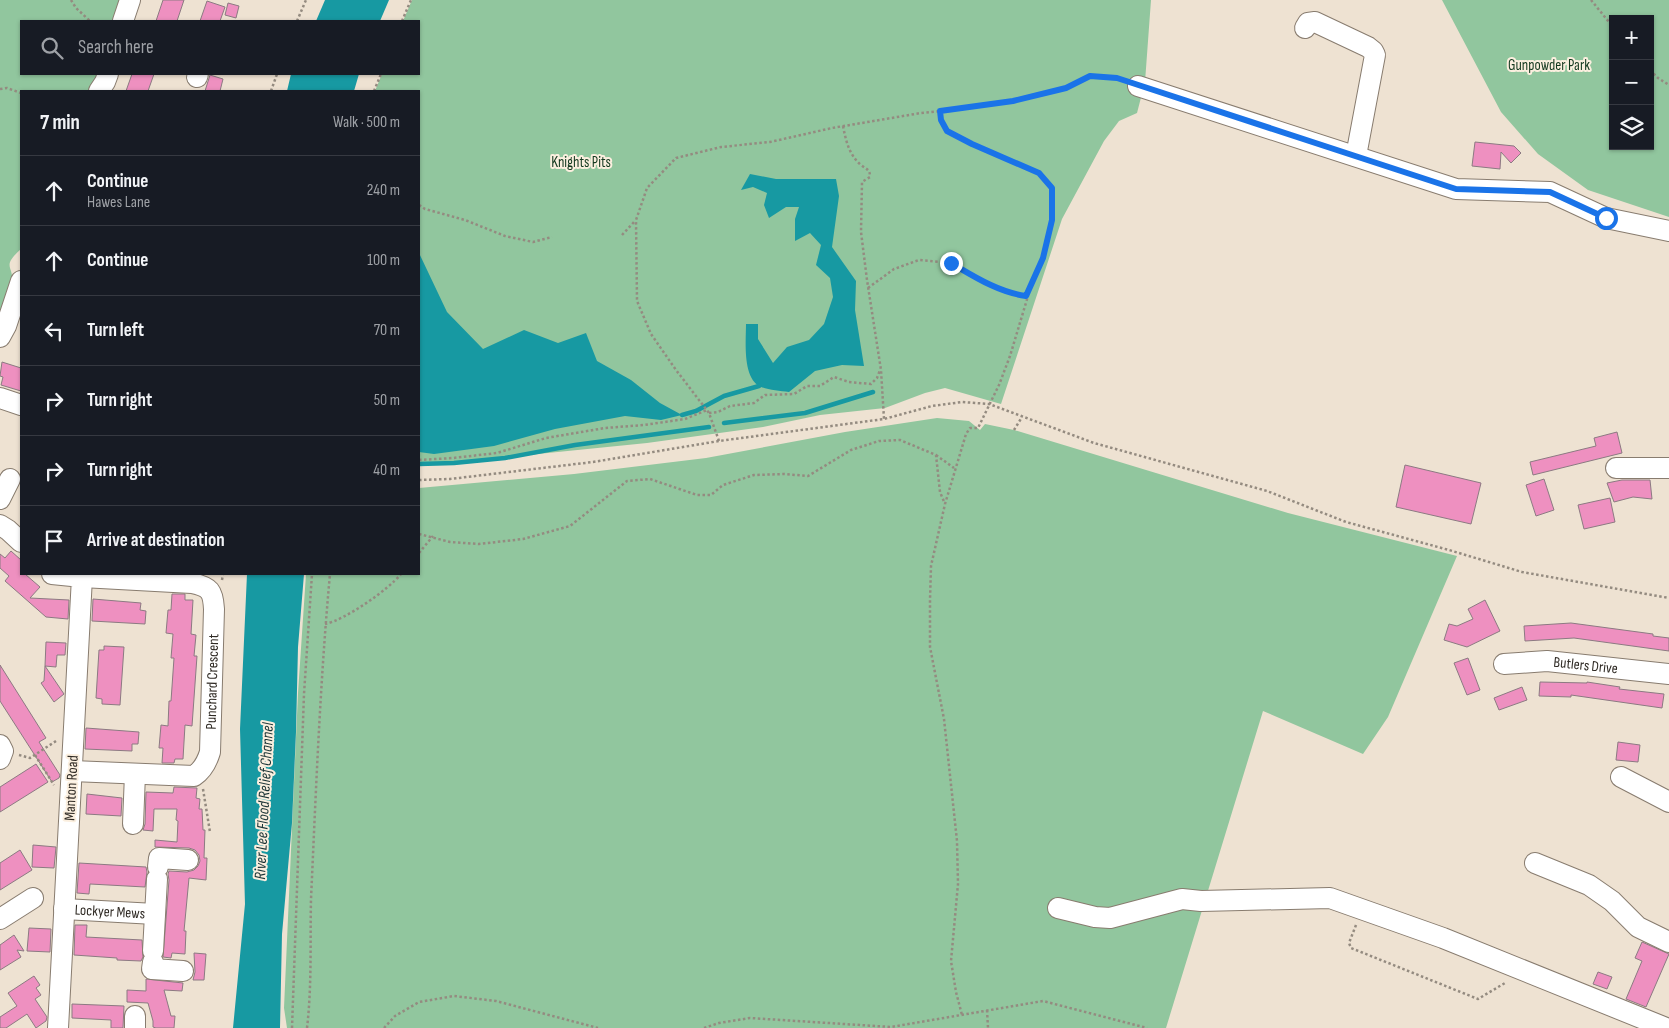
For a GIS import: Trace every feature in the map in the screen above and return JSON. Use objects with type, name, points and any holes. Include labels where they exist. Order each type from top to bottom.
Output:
[{"type":"street","points":[[1305,28],[1308,23],[1315,22],[1368,47],[1375,55],[1356,156]]},
{"type":"street","points":[[100,90],[108,75]]},
{"type":"street","points":[[1138,86],[1456,189],[1550,192],[1606,218],[1669,232]]},
{"type":"street","points":[[0,337],[6,326],[20,284]]},
{"type":"street","points":[[0,398],[20,405]]},
{"type":"street","points":[[1616,468],[1669,468]]},
{"type":"street","points":[[0,499],[10,479]]},
{"type":"street","points":[[0,525],[20,541]]},
{"type":"street","points":[[62,575],[82,577]]},
{"type":"street","name":"Punchard Crescent","points":[[82,577],[141,577],[202,585],[211,591],[213,597],[213,675],[210,752],[200,772]]},
{"type":"street","name":"Manton Road","points":[[58,1028],[82,577]]},
{"type":"street","name":"Butlers Drive","points":[[1504,664],[1547,660],[1669,674]]},
{"type":"street","points":[[72,771],[194,776],[200,772]]},
{"type":"street","points":[[133,824],[135,774]]},
{"type":"street","points":[[1621,778],[1669,802]]},
{"type":"street","points":[[183,971],[152,969],[159,858],[188,860]]},
{"type":"street","points":[[1535,863],[1589,885],[1612,901],[1638,927],[1669,942]]},
{"type":"street","points":[[0,919],[33,898]]},
{"type":"street","points":[[1058,908],[1095,917],[1110,918],[1182,899],[1201,901],[1330,898],[1443,938],[1666,1028]]},
{"type":"street","name":"Lockyer Mews","points":[[64,909],[156,914]]},
{"type":"path","points":[[71,0],[76,8],[89,20]]},
{"type":"path","points":[[298,20],[306,0]]},
{"type":"path","points":[[402,20],[411,0]]},
{"type":"path","points":[[1591,0],[1609,22]]},
{"type":"path","points":[[1654,74],[1669,85]]},
{"type":"path","points":[[271,90],[277,75]]},
{"type":"path","points":[[374,90],[381,75]]},
{"type":"path","points":[[719,441],[706,409],[651,334],[637,301],[636,220],[647,188],[676,158],[721,147],[770,142],[921,112],[1013,101],[1066,88],[1090,76],[1117,78],[1138,86]]},
{"type":"path","points":[[0,89],[7,88],[20,93]]},
{"type":"path","points":[[940,111],[941,120],[947,131],[1039,173],[1052,188],[1052,220],[1043,258],[1026,296],[1028,296],[1010,356],[999,385],[978,428],[970,428],[966,434],[954,468],[931,566],[930,646],[944,719],[957,841],[958,884],[951,961],[962,1015]]},
{"type":"path","points":[[843,126],[847,147],[870,173],[870,177],[862,182],[861,232],[880,363],[884,419]]},
{"type":"path","points":[[420,206],[425,209],[465,220],[505,236],[533,242],[552,237]]},
{"type":"path","points":[[622,235],[636,220]]},
{"type":"path","points":[[868,288],[894,270],[919,260],[951,263],[1003,291],[1026,296]]},
{"type":"path","points":[[420,460],[497,453],[546,438],[605,428],[685,419],[706,409],[718,412],[730,406],[754,403],[765,395],[798,392],[807,386],[820,386],[834,377],[849,382],[871,384],[877,378],[880,363]]},
{"type":"path","points":[[420,480],[450,479],[583,463],[719,441],[884,419],[932,406],[962,402],[989,404],[1022,418],[1094,443],[1267,491],[1346,522],[1522,572],[1669,598]]},
{"type":"path","points":[[1014,430],[1022,418]]},
{"type":"path","points":[[420,534],[450,542],[479,544],[523,539],[570,526],[627,481],[650,479],[697,495],[711,495],[723,485],[754,475],[784,474],[808,476],[851,450],[879,441],[900,440],[936,454],[954,468]]},
{"type":"path","points":[[936,454],[940,492],[945,504]]},
{"type":"path","points":[[420,552],[433,536]]},
{"type":"path","points":[[292,1028],[305,685],[312,575]]},
{"type":"path","points":[[307,1028],[318,743],[330,575]]},
{"type":"path","points":[[325,624],[333,622],[357,608],[392,585],[400,575]]},
{"type":"path","points":[[1,752],[30,758],[74,730]]},
{"type":"path","points":[[34,755],[55,786]]},
{"type":"path","points":[[200,772],[210,832]]},
{"type":"path","points":[[1362,909],[1349,943],[1351,948],[1478,999],[1505,983]]},
{"type":"path","points":[[384,1028],[395,1016],[419,1002],[454,996],[496,1001],[598,1028]]},
{"type":"path","points":[[704,1028],[719,1023],[750,1018],[891,1027],[1043,1001],[1147,1028]]},
{"type":"path","points":[[987,1010],[988,1028]]},
{"type":"green space","points":[[0,0],[122,0],[116,20],[20,20],[20,75],[98,75],[90,90],[20,90],[20,250],[10,263],[12,285],[0,320]]},
{"type":"green space","name":"Knights Pits","points":[[412,0],[1151,0],[1145,82],[1137,113],[1119,121],[1104,141],[1062,219],[1001,404],[945,388],[925,393],[885,408],[820,415],[763,427],[647,443],[420,466],[420,90],[375,90],[382,75],[420,75],[420,20],[403,20]]},
{"type":"green space","name":"Gunpowder Park","points":[[1442,0],[1669,0],[1669,217],[1588,190],[1538,154],[1501,112]]},
{"type":"green space","points":[[937,418],[969,421],[980,430],[985,424],[1014,430],[1288,513],[1457,556],[1388,717],[1363,754],[1263,711],[1166,1028],[287,1028],[284,1008],[298,693],[306,575],[420,575],[420,488],[574,474],[706,458],[845,432]]},
{"type":"water","points":[[325,0],[389,0],[380,20],[316,20]]},
{"type":"water","points":[[291,75],[359,75],[354,90],[287,90]]},
{"type":"water","points":[[750,174],[776,179],[836,179],[839,196],[832,247],[856,281],[855,310],[864,366],[842,365],[815,371],[789,392],[771,390],[755,383],[746,359],[746,324],[758,324],[758,339],[773,363],[787,347],[809,340],[824,324],[833,297],[830,278],[816,265],[821,245],[810,233],[795,241],[795,219],[799,207],[786,207],[769,218],[764,205],[767,193],[753,187],[741,190]]},
{"type":"water","points":[[420,255],[447,312],[483,349],[524,330],[558,343],[586,333],[597,361],[631,380],[660,403],[682,415],[661,420],[625,416],[555,429],[494,446],[434,454],[420,452]]},
{"type":"water","name":"River Lee Flood Relief Channel","points":[[247,575],[304,575],[298,647],[292,823],[282,934],[280,1028],[233,1028],[245,904],[240,729]]},
{"type":"building","points":[[163,0],[184,0],[177,20],[156,20]]},
{"type":"building","points":[[207,1],[225,7],[220,20],[200,20]]},
{"type":"building","points":[[228,3],[239,6],[236,18],[225,15]]},
{"type":"building","points":[[132,75],[154,75],[148,90],[126,90]]},
{"type":"building","points":[[210,75],[223,79],[220,90],[205,90]]},
{"type":"building","points":[[1475,142],[1514,146],[1521,153],[1511,163],[1501,152],[1500,169],[1472,166]]},
{"type":"building","points":[[2,362],[20,368],[20,391],[1,385],[3,377],[0,376]]},
{"type":"building","points":[[1617,432],[1622,453],[1533,475],[1530,462],[1596,446],[1594,438]]},
{"type":"building","points":[[1405,465],[1481,483],[1471,524],[1396,507]]},
{"type":"building","points":[[1544,479],[1554,510],[1536,516],[1526,485]]},
{"type":"building","points":[[1622,480],[1650,480],[1652,499],[1633,497],[1614,502],[1607,483]]},
{"type":"building","points":[[1610,498],[1615,522],[1584,529],[1578,505]]},
{"type":"building","points":[[11,551],[20,559],[20,575],[26,575],[40,587],[30,598],[69,600],[68,619],[46,617],[5,581],[9,576],[0,568],[0,554],[5,558]]},
{"type":"building","points":[[172,594],[185,594],[185,600],[193,600],[191,634],[196,635],[194,656],[197,656],[192,726],[185,725],[183,759],[175,759],[174,763],[162,763],[163,748],[159,748],[161,725],[168,726],[174,658],[171,658],[173,634],[166,633],[168,610],[171,610]]},
{"type":"building","points":[[93,599],[141,603],[140,610],[146,611],[145,624],[92,621]]},
{"type":"building","points":[[1485,600],[1500,631],[1467,647],[1444,640],[1449,624],[1457,626],[1473,619],[1468,609]]},
{"type":"building","points":[[1571,623],[1653,634],[1653,636],[1669,638],[1669,651],[1574,638],[1525,641],[1524,626]]},
{"type":"building","points":[[46,642],[66,643],[65,655],[57,655],[56,667],[45,666]]},
{"type":"building","points":[[104,646],[124,647],[120,705],[102,704],[102,699],[96,698],[99,650],[104,650]]},
{"type":"building","points":[[1468,658],[1480,690],[1467,695],[1454,663]]},
{"type":"building","points":[[0,665],[46,738],[39,742],[60,775],[59,778],[52,782],[0,701]]},
{"type":"building","points":[[45,666],[64,694],[54,702],[41,683],[44,681]]},
{"type":"building","points":[[1540,682],[1587,682],[1620,687],[1619,689],[1664,694],[1662,708],[1571,695],[1571,697],[1539,696]]},
{"type":"building","points":[[1522,687],[1527,700],[1499,710],[1494,698]]},
{"type":"building","points":[[86,728],[139,732],[138,744],[132,744],[132,751],[85,749]]},
{"type":"building","points":[[1618,742],[1640,745],[1638,762],[1616,760]]},
{"type":"building","points":[[36,764],[48,782],[0,812],[0,787]]},
{"type":"building","points":[[174,787],[197,788],[196,798],[200,799],[199,809],[202,809],[203,830],[205,830],[204,858],[207,858],[206,880],[189,878],[184,931],[186,931],[185,954],[172,953],[171,958],[163,957],[168,874],[169,871],[187,872],[194,870],[200,861],[199,855],[195,850],[189,848],[155,847],[155,840],[177,842],[177,809],[154,809],[153,831],[143,830],[145,824],[146,792],[173,793]]},
{"type":"building","points":[[87,794],[122,798],[121,816],[86,814]]},
{"type":"building","points":[[33,845],[56,847],[54,868],[32,867]]},
{"type":"building","points":[[20,850],[32,870],[0,890],[0,863]]},
{"type":"building","points":[[79,863],[146,867],[145,887],[90,884],[89,894],[77,893]]},
{"type":"building","points":[[75,925],[87,925],[86,937],[142,940],[143,957],[141,961],[74,955]]},
{"type":"building","points":[[29,928],[51,929],[50,952],[27,951]]},
{"type":"building","points":[[14,935],[24,951],[17,950],[21,957],[0,970],[0,945]]},
{"type":"building","points":[[1642,942],[1669,954],[1646,1007],[1626,999],[1642,961],[1635,958]]},
{"type":"building","points":[[194,953],[206,954],[204,980],[193,980],[195,972]]},
{"type":"building","points":[[1598,972],[1612,977],[1607,989],[1593,984]]},
{"type":"building","points":[[34,976],[40,985],[36,988],[41,995],[35,999],[47,1017],[46,1021],[36,1028],[27,1014],[6,1028],[0,1028],[0,1017],[17,1006],[8,993]]},
{"type":"building","points":[[146,979],[183,983],[182,991],[164,990],[171,1016],[175,1016],[174,1028],[153,1027],[148,1003],[127,1002],[127,990],[146,991]]},
{"type":"building","points":[[72,1004],[124,1006],[123,1028],[111,1028],[111,1020],[72,1018]]},
{"type":"waterway","points":[[682,415],[696,411],[724,396],[759,386]]},
{"type":"waterway","points":[[724,423],[805,413],[873,392]]},
{"type":"waterway","points":[[420,464],[505,458],[575,445],[709,427]]},
{"type":"route","points":[[951,263],[990,285],[1009,293],[1026,296],[1043,258],[1052,220],[1052,188],[1039,173],[947,131],[941,120],[940,111],[1013,101],[1066,88],[1090,76],[1117,78],[1456,189],[1550,192],[1606,218]]}]
